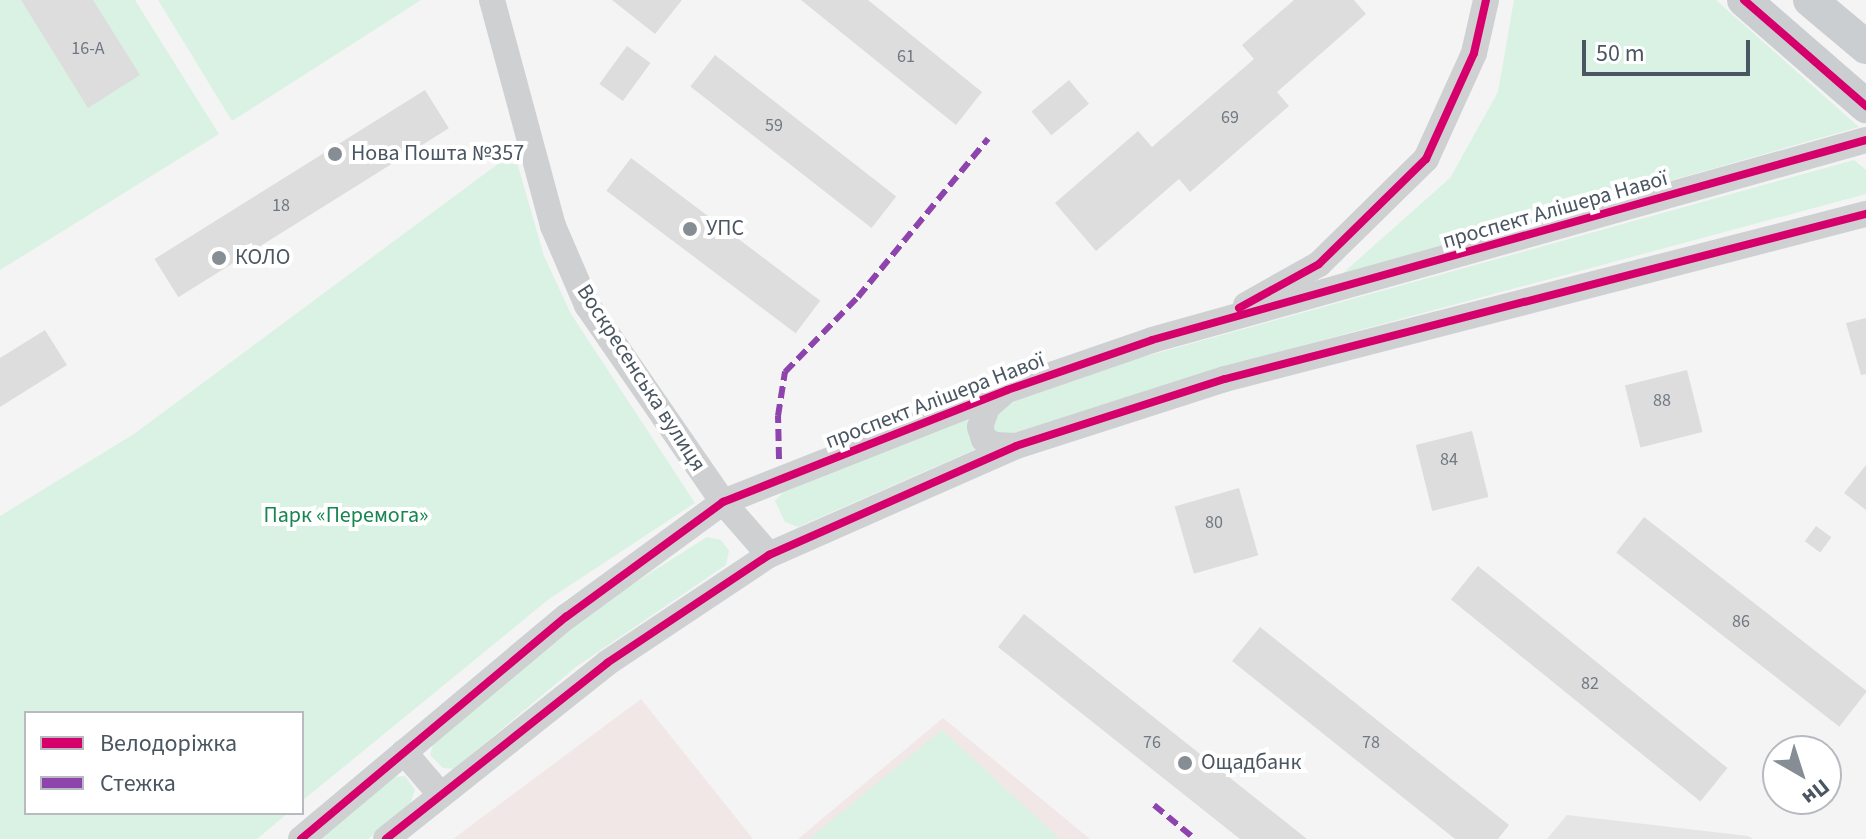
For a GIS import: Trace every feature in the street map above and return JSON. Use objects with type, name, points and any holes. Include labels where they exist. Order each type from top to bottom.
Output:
[{"type":"main road","points":[[1744,0],[1866,106]]},
{"type":"main road","points":[[1810,0],[1866,47]]},
{"type":"street","name":"Воскресенська вулиця","points":[[492,0],[553,226],[587,305],[723,502],[769,555]]},
{"type":"street","points":[[1211,324],[1319,264],[1426,159],[1474,53],[1486,0]]},
{"type":"street","name":"проспект Алішера Навої","points":[[301,839],[566,617],[723,502],[1007,390],[1211,324],[1866,140]]},
{"type":"street","points":[[386,839],[607,663],[769,555],[1016,446],[1225,379],[1866,214]]},
{"type":"street","points":[[1007,390],[987,407],[980,427],[984,439],[995,445],[1016,446]]},
{"type":"street","points":[[404,752],[440,794]]},
{"type":"shaded area","points":[[641,699],[753,839],[453,839]]},
{"type":"shaded area","points":[[943,718],[1090,839],[798,839]]},
{"type":"shaded area","points":[[1567,815],[1748,836],[1753,839],[1547,839]]},
{"type":"green space","points":[[0,0],[135,0],[219,134],[0,270]]},
{"type":"green space","points":[[158,0],[421,0],[232,121]]},
{"type":"green space","points":[[1514,0],[1716,0],[1859,127],[1342,274],[1450,178],[1498,92]]},
{"type":"green space","name":"Парк «Перемога»","points":[[514,152],[544,256],[571,314],[695,503],[549,599],[304,799],[304,711],[24,711],[24,815],[286,815],[257,839],[0,839],[0,516],[134,434]]},
{"type":"green space","points":[[1854,160],[1866,170],[1866,194],[1226,366],[1010,434],[798,527],[785,522],[775,501],[785,490],[1035,387]]},
{"type":"green space","points":[[707,537],[721,540],[729,551],[726,565],[576,667],[454,769],[443,768],[430,755],[434,741],[603,603]]},
{"type":"green space","points":[[942,730],[1060,839],[809,839]]},
{"type":"green space","points":[[405,776],[415,790],[410,804],[368,839],[316,839],[392,777]]},
{"type":"building","points":[[21,0],[93,0],[140,75],[88,108]]},
{"type":"building","points":[[612,0],[682,0],[655,34]]},
{"type":"building","points":[[801,0],[868,0],[982,92],[956,125]]},
{"type":"building","points":[[1294,0],[1354,0],[1366,14],[1277,92],[1289,106],[1190,192],[1179,179],[1096,251],[1055,203],[1138,131],[1152,147],[1254,59],[1242,45]]},
{"type":"building","points":[[627,46],[650,63],[623,101],[599,84]]},
{"type":"building","points":[[715,55],[896,197],[872,228],[690,87]]},
{"type":"building","points":[[1069,80],[1089,104],[1051,135],[1031,111]]},
{"type":"building","points":[[425,90],[449,128],[178,297],[154,259]]},
{"type":"building","name":"УПС","points":[[631,158],[820,301],[796,333],[606,191]]},
{"type":"building","points":[[1866,318],[1866,374],[1861,375],[1846,323]]},
{"type":"building","points":[[45,330],[67,365],[0,407],[0,358]]},
{"type":"building","points":[[1687,370],[1702,432],[1640,448],[1625,385]]},
{"type":"building","points":[[1472,431],[1488,497],[1432,511],[1416,445]]},
{"type":"building","points":[[1866,465],[1866,510],[1844,493]]},
{"type":"building","points":[[1239,488],[1258,555],[1194,574],[1175,506]]},
{"type":"building","points":[[1644,517],[1866,690],[1839,727],[1616,552]]},
{"type":"building","points":[[1816,526],[1831,537],[1820,553],[1805,541]]},
{"type":"building","points":[[1478,566],[1727,768],[1700,801],[1451,599]]},
{"type":"building","points":[[1024,614],[1307,839],[1240,839],[998,647]]},
{"type":"building","points":[[1260,627],[1509,825],[1498,839],[1455,839],[1232,661]]},
{"type":"marked path","points":[[779,459],[778,416],[785,372],[858,297],[988,139]]},
{"type":"marked path","points":[[1154,805],[1195,839]]},
{"type":"cycle path","points":[[1239,308],[1319,264],[1426,159],[1474,53],[1486,0]]},
{"type":"cycle path","points":[[1744,0],[1866,106]]},
{"type":"cycle path","points":[[301,839],[566,617],[723,502],[1007,390],[1152,340],[1866,140]]},
{"type":"cycle path","points":[[386,839],[607,663],[769,555],[1016,446],[1225,379],[1866,214]]},
{"type":"place","name":"Нова Пошта №357","points":[[335,154]]},
{"type":"place","name":"УПС","points":[[690,229]]},
{"type":"place","name":"КОЛО","points":[[219,258]]},
{"type":"place","name":"Ощадбанк","points":[[1185,763]]}]
